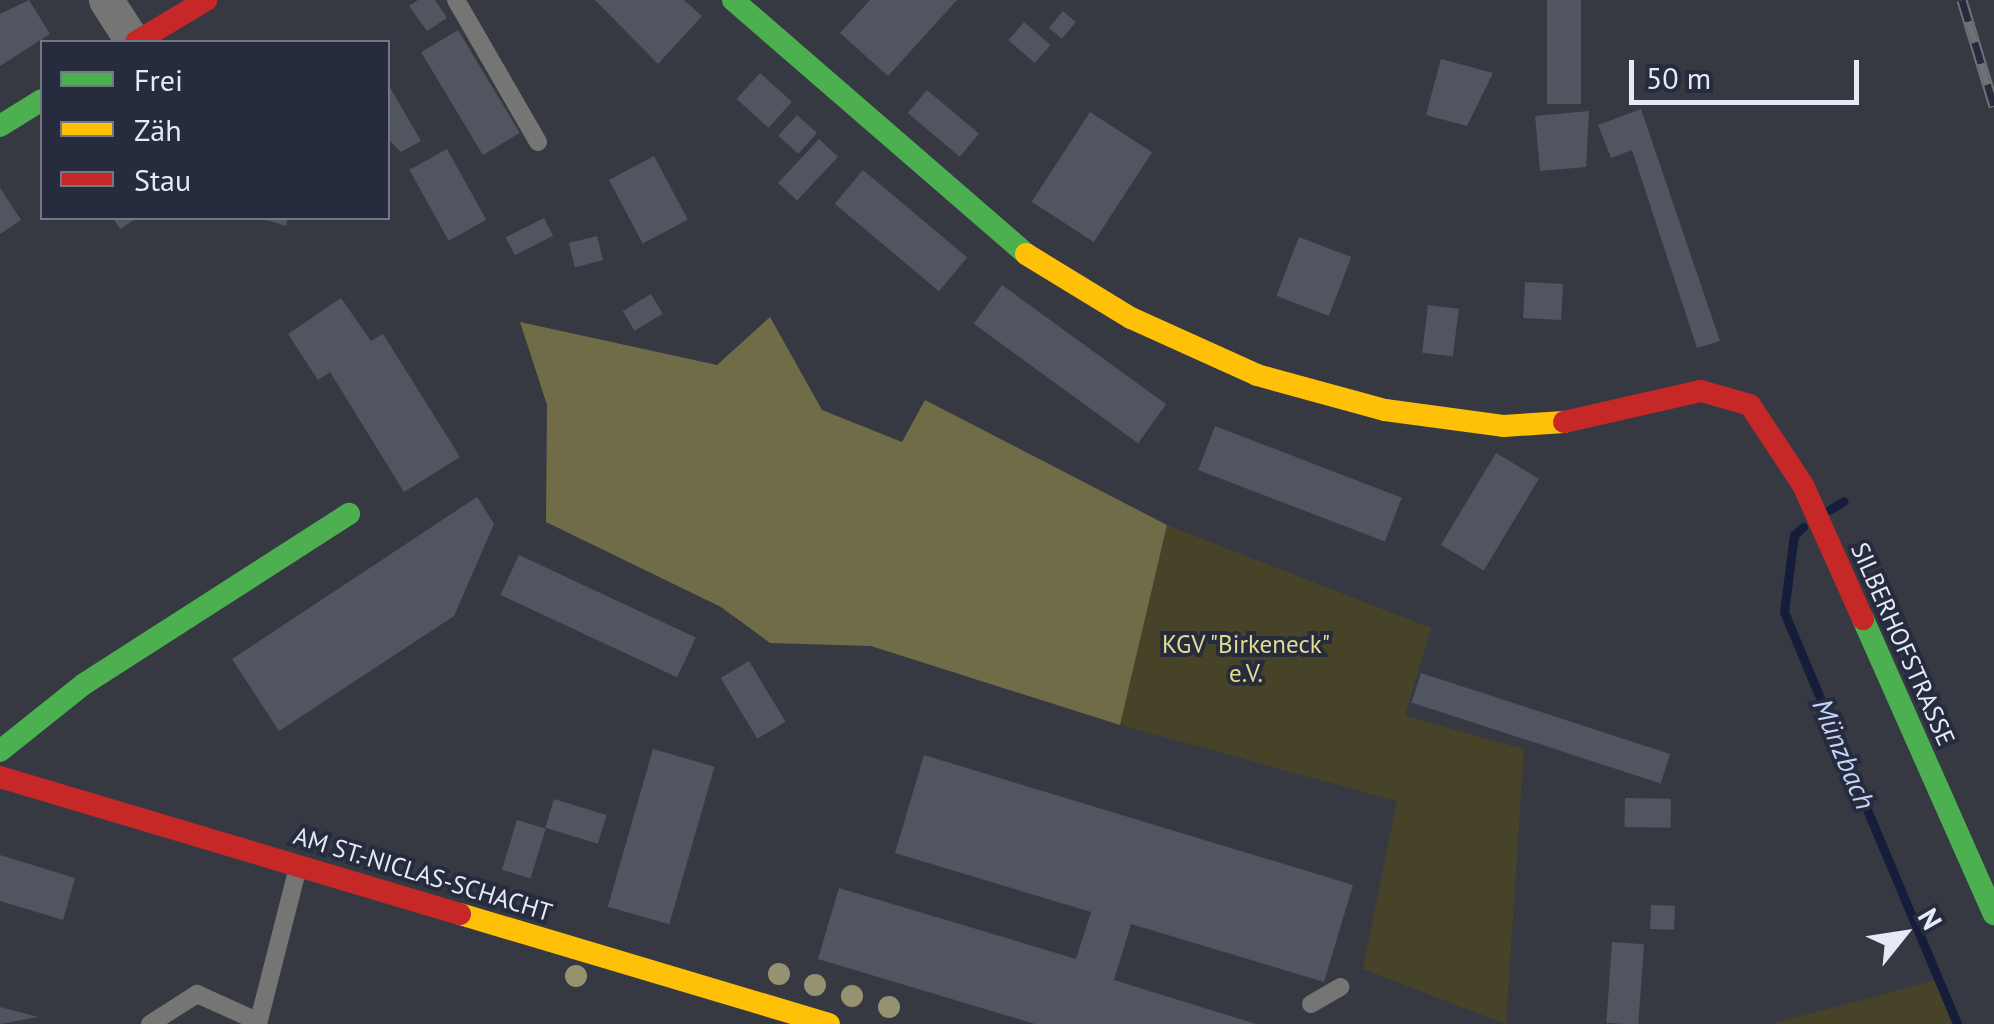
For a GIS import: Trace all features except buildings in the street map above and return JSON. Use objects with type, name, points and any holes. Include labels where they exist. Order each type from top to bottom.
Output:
[{"type":"street","points":[[106,0],[133,40]]},
{"type":"street","points":[[137,40],[206,0]]},
{"type":"street","name":"SILBERHOFSTRASSE","points":[[733,0],[1020,250],[1131,318],[1257,375],[1384,410],[1504,426],[1575,422],[1701,391],[1750,405],[1803,485],[1994,914]]},
{"type":"street","points":[[0,126],[40,101]]},
{"type":"street","points":[[0,750],[84,684],[349,514]]},
{"type":"street","name":"AM ST.-NICLAS-SCHACHT","points":[[0,777],[829,1024]]},
{"type":"lane","points":[[456,0],[538,142]]},
{"type":"lane","points":[[150,1024],[197,994],[258,1023],[298,866]]},
{"type":"lane","points":[[1311,1004],[1341,987]]},
{"type":"green space","name":"KGV \"Birkeneck\" e.V.","points":[[1167,525],[1431,628],[1405,716],[1524,749],[1506,1024],[1363,969],[1397,801],[1120,725]]},
{"type":"green space","points":[[1937,980],[1952,1024],[1771,1024]]},
{"type":"shaded area","points":[[770,317],[822,410],[902,442],[925,400],[1167,525],[1120,725],[871,646],[770,643],[721,607],[546,522],[547,405],[520,322],[717,365]]},
{"type":"waterway","name":"Münzbach","points":[[1829,510],[1844,501]]},
{"type":"waterway","name":"Münzbach","points":[[1803,527],[1794,535],[1784,612],[1957,1024]]},
{"type":"railway","points":[[1962,0],[1994,106]]},
{"type":"traffic: fast","points":[[733,0],[1026,254]]},
{"type":"traffic: fast","points":[[0,126],[40,101]]},
{"type":"traffic: fast","points":[[0,751],[84,684],[349,514]]},
{"type":"traffic: fast","points":[[1863,619],[1994,914]]},
{"type":"traffic: slow","points":[[1026,254],[1131,318],[1257,375],[1385,410],[1503,426],[1564,422]]},
{"type":"traffic: slow","points":[[460,914],[829,1024]]},
{"type":"traffic: jam","points":[[139,40],[206,0]]},
{"type":"traffic: jam","points":[[1564,422],[1701,391],[1750,405],[1803,485],[1863,619]]},
{"type":"traffic: jam","points":[[0,777],[460,914]]}]
